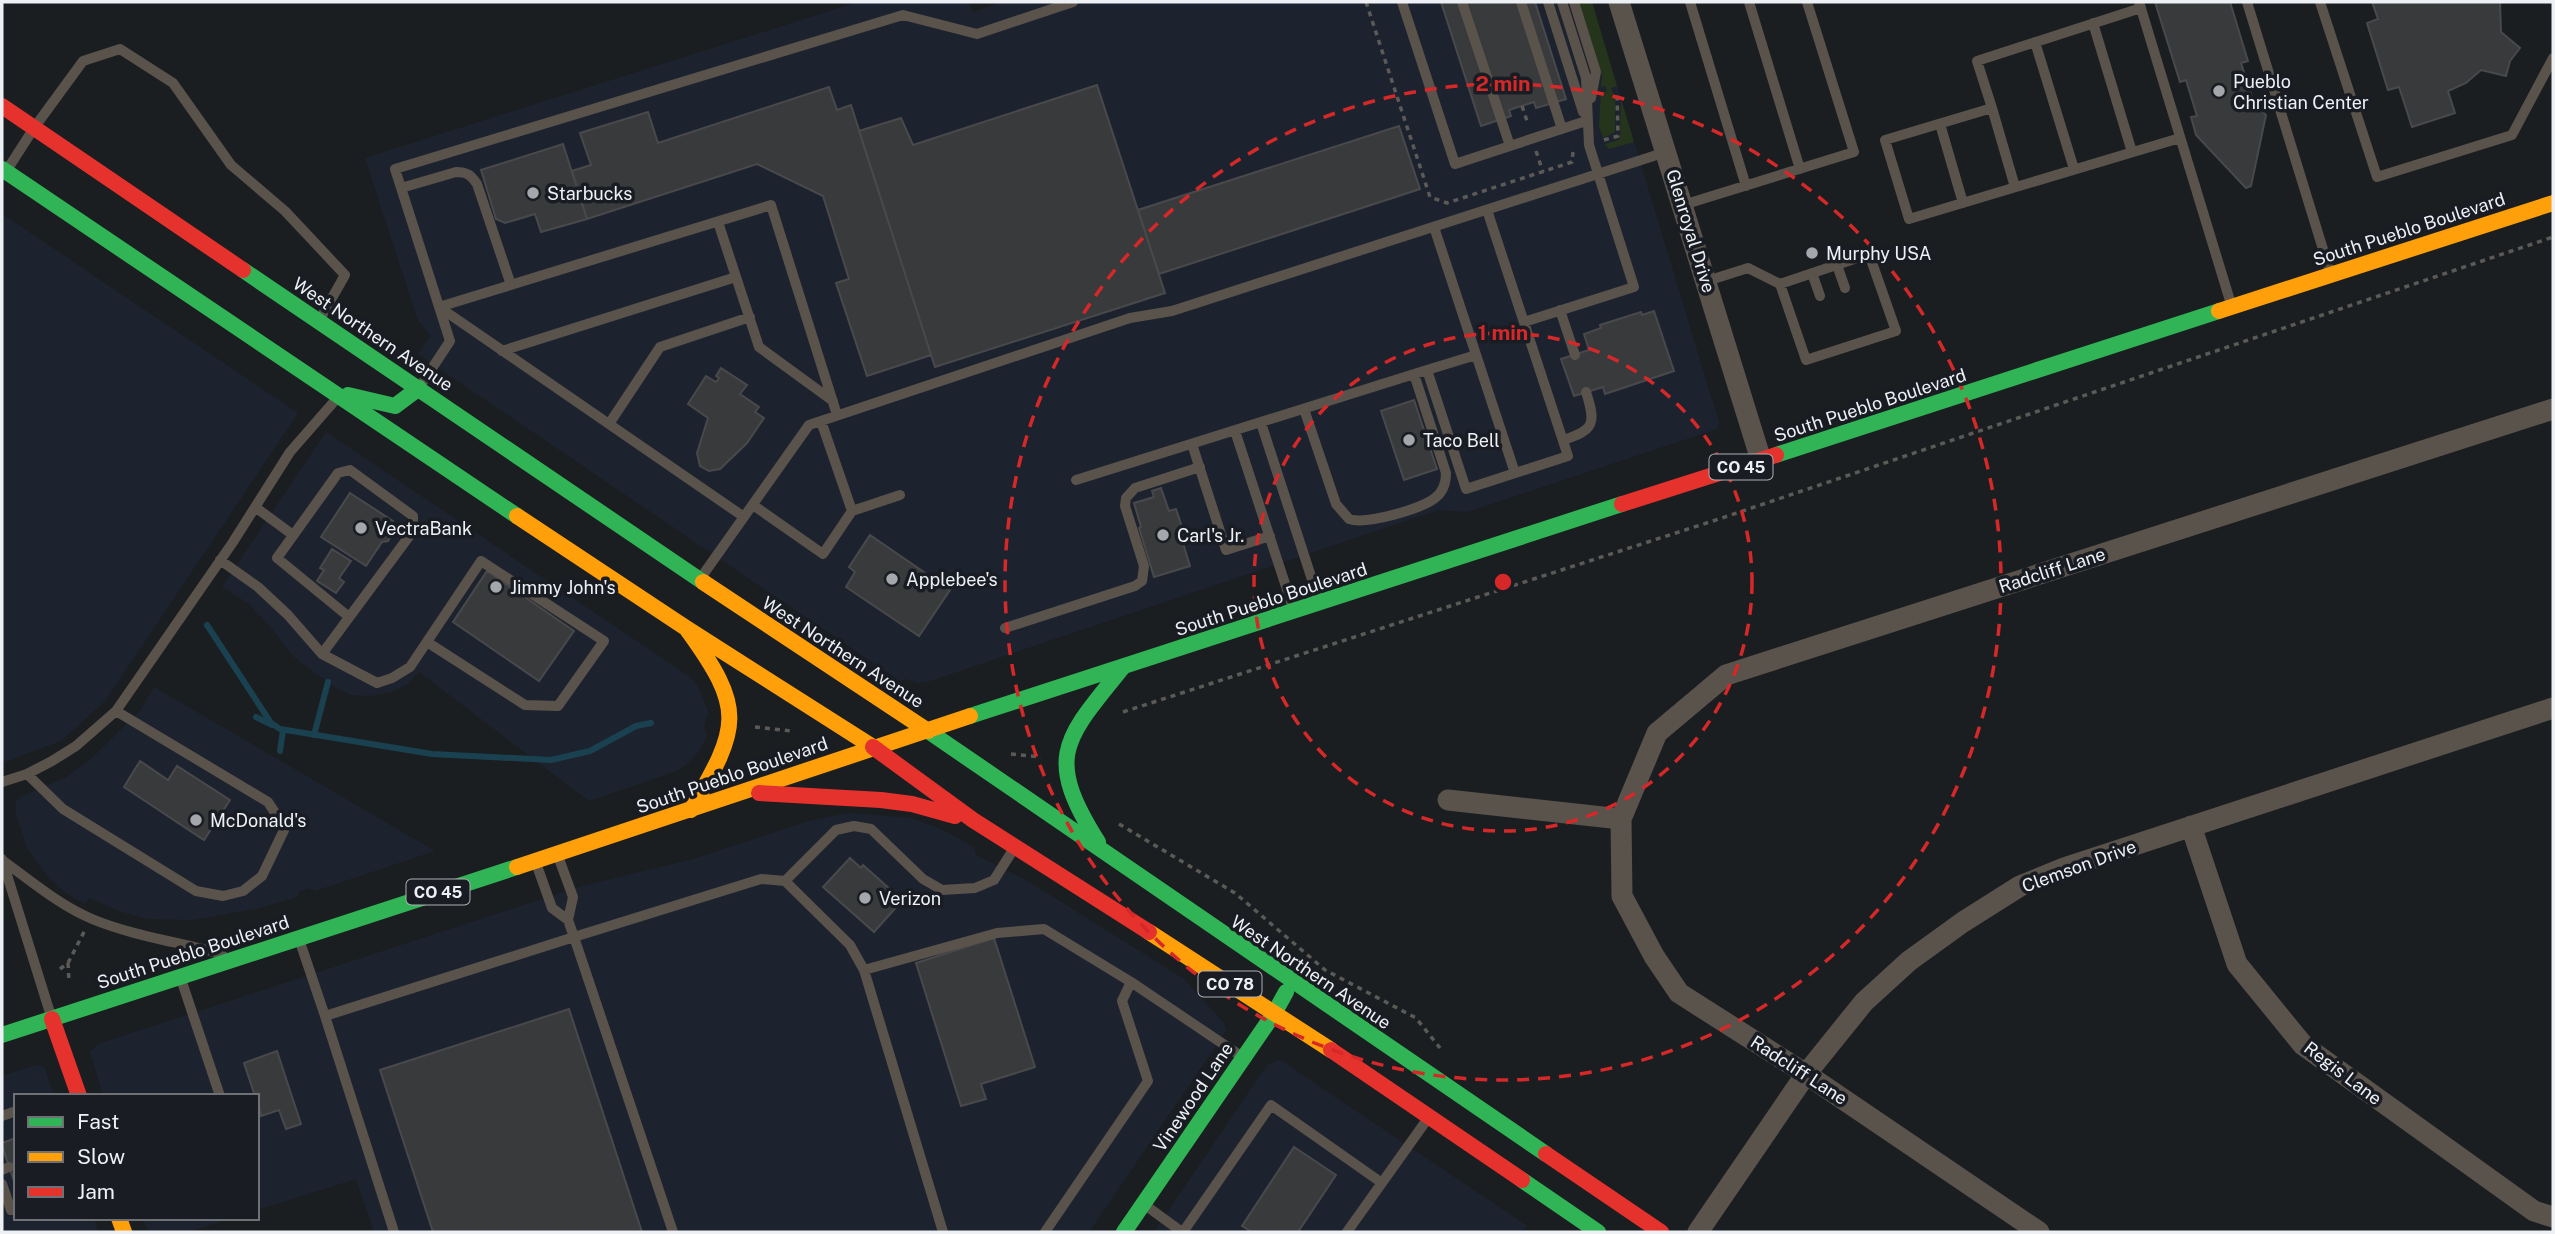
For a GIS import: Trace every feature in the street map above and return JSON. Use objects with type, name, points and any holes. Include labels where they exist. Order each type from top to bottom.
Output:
[{"type":"main road","name":"West Northern Avenue","points":[[2,106],[700,580],[928,731],[1661,1232]]},
{"type":"main road","name":"CO 78","points":[[3,173],[686,628],[873,747],[973,821],[1275,1012],[1428,1119],[1598,1232]]},
{"type":"main road","name":"South Pueblo Boulevard","points":[[2,1035],[691,810],[873,747],[2553,203]]},
{"type":"main road","points":[[333,394],[395,406],[419,388]]},
{"type":"main road","points":[[686,628],[708,658],[726,696],[730,725],[723,752],[691,810]]},
{"type":"main road","points":[[1105,853],[1079,815],[1066,778],[1064,760],[1068,739],[1077,724],[1123,667]]},
{"type":"main road","points":[[742,792],[881,800],[912,804],[973,821]]},
{"type":"main road","name":"Vinewood Lane","points":[[1124,1232],[1275,1012],[1292,982]]},
{"type":"main road","points":[[52,1019],[78,1094]]},
{"type":"street","name":"Glenroyal Drive","points":[[1619,2],[1761,460]]},
{"type":"street","name":"Radcliff Lane","points":[[2039,1232],[1806,1074],[1679,993],[1654,956],[1622,896],[1621,820],[1657,733],[1726,675],[2553,409]]},
{"type":"street","name":"Clemson Drive","points":[[1698,1232],[1806,1074],[1864,1002],[1909,961],[1963,922],[2031,882],[2064,868],[2553,708]]},
{"type":"street","points":[[1448,800],[1621,820]]},
{"type":"street","name":"Regis Lane","points":[[2191,826],[2237,964],[2303,1045],[2534,1211],[2553,1217]]},
{"type":"lane","points":[[419,388],[450,341],[395,169],[903,15],[977,34],[1073,2]]},
{"type":"lane","points":[[1402,2],[1455,164],[1586,121]]},
{"type":"lane","points":[[1462,2],[1510,146]]},
{"type":"lane","points":[[1521,2],[1562,129]]},
{"type":"lane","points":[[1548,2],[1586,121]]},
{"type":"lane","points":[[1524,322],[1634,287],[1589,145],[1586,78],[1562,2]]},
{"type":"lane","points":[[1574,2],[1596,72],[1586,121]]},
{"type":"lane","points":[[1690,2],[1746,186]]},
{"type":"lane","points":[[1749,2],[1800,169]]},
{"type":"lane","points":[[1683,205],[1854,152],[1807,2]]},
{"type":"lane","points":[[2247,2],[2331,275]]},
{"type":"lane","points":[[2320,2],[2377,177],[2512,135],[2553,58]]},
{"type":"lane","points":[[2015,187],[1977,61],[2140,5],[2232,308]]},
{"type":"lane","points":[[2094,23],[2132,152]]},
{"type":"lane","points":[[2035,42],[2074,170]]},
{"type":"lane","points":[[3,173],[83,61],[120,49],[173,83],[231,165],[285,211],[345,275],[319,321]]},
{"type":"lane","points":[[1992,108],[1885,140],[1909,219],[2180,138]]},
{"type":"lane","points":[[1940,124],[1963,203]]},
{"type":"lane","points":[[700,580],[809,425],[1130,318],[1172,311],[1667,152]]},
{"type":"lane","points":[[401,188],[456,172],[472,176],[511,285]]},
{"type":"lane","points":[[439,307],[771,205],[837,415]]},
{"type":"lane","points":[[1427,370],[1466,489],[1568,456],[1487,210]]},
{"type":"lane","points":[[718,222],[759,347],[833,401]]},
{"type":"lane","points":[[1434,226],[1515,473]]},
{"type":"lane","points":[[1707,281],[1748,268],[1780,284],[1806,360],[1896,331],[1870,254],[1780,284]]},
{"type":"lane","points":[[1837,265],[1845,288]]},
{"type":"lane","points":[[1812,273],[1820,296]]},
{"type":"lane","points":[[502,351],[736,277]]},
{"type":"lane","points":[[439,307],[744,517]]},
{"type":"lane","points":[[1560,310],[1575,355]]},
{"type":"lane","points":[[609,424],[660,346],[750,317]]},
{"type":"lane","points":[[1859,329],[1863,341]]},
{"type":"lane","points":[[1834,337],[1838,349]]},
{"type":"lane","points":[[1076,480],[1476,355]]},
{"type":"lane","points":[[1304,409],[1336,504],[1349,519],[1368,522],[1426,503],[1435,498],[1446,482],[1446,473],[1414,374]]},
{"type":"lane","points":[[1563,440],[1586,432],[1592,423],[1592,410],[1586,392]]},
{"type":"lane","points":[[2,782],[27,774],[76,746],[116,711],[255,508],[290,452],[333,394]]},
{"type":"lane","points":[[821,421],[852,511]]},
{"type":"lane","points":[[1261,423],[1319,603]]},
{"type":"lane","points":[[1235,431],[1294,611]]},
{"type":"lane","points":[[1192,444],[1226,550],[1270,536]]},
{"type":"lane","points":[[1005,628],[1112,594],[1142,581],[1144,566],[1125,506],[1130,491],[1200,467]]},
{"type":"lane","points":[[322,654],[413,531],[413,516],[350,470],[338,473],[277,558],[349,617]]},
{"type":"lane","points":[[753,505],[822,554],[852,511],[900,495]]},
{"type":"lane","points":[[255,508],[293,535]]},
{"type":"lane","points":[[220,560],[257,587],[288,615],[322,654],[377,683],[410,667],[481,561],[604,641],[558,706],[526,705],[427,642]]},
{"type":"lane","points":[[27,774],[62,808],[196,891],[223,896],[243,891],[262,876],[285,828],[268,802],[116,711]]},
{"type":"lane","points":[[785,881],[836,830],[854,826],[871,830],[923,879],[942,890],[975,888],[994,880],[1015,847]]},
{"type":"lane","points":[[557,853],[573,897],[568,920]]},
{"type":"lane","points":[[2,859],[57,900],[90,918],[124,930],[238,958]]},
{"type":"lane","points":[[2,859],[52,1019]]},
{"type":"lane","points":[[535,861],[552,908],[568,920],[575,937],[673,1232]]},
{"type":"lane","points":[[325,1016],[761,879],[785,881],[850,945],[864,970],[943,1232]]},
{"type":"lane","points":[[864,970],[997,933],[1044,929],[1131,982],[1244,1058]]},
{"type":"lane","points":[[299,938],[394,1232]]},
{"type":"lane","points":[[180,977],[219,1094]]},
{"type":"lane","points":[[1045,1232],[1148,1081],[1122,1001],[1131,982]]},
{"type":"lane","points":[[1144,1204],[1182,1232],[1271,1105],[1382,1183]]},
{"type":"lane","points":[[1347,1232],[1428,1119]]},
{"type":"lane","points":[[2,1184],[11,1210],[14,1209]]},
{"type":"path","points":[[1366,2],[1430,197],[1447,203],[1572,162],[1572,150],[1618,136],[1618,93]]},
{"type":"path","points":[[1121,712],[1722,518],[2553,237]]},
{"type":"path","points":[[755,727],[791,731]]},
{"type":"path","points":[[1001,753],[1050,758]]},
{"type":"path","points":[[1108,818],[1235,893],[1325,970],[1416,1018],[1445,1054]]},
{"type":"path","points":[[61,969],[68,963],[86,928]]},
{"type":"path","points":[[68,963],[69,981]]},
{"type":"shaded area","points":[[858,2],[969,2],[973,12],[1001,2],[1592,2],[1719,422],[1717,429],[1467,512],[1438,510],[930,681],[900,681],[418,354],[431,336],[418,320],[365,158]]},
{"type":"shaded area","points":[[2,214],[298,413],[105,701],[61,741],[2,763]]},
{"type":"shaded area","points":[[326,432],[690,677],[698,687],[709,714],[704,728],[707,734],[705,741],[696,755],[674,772],[589,801],[419,672],[406,685],[391,692],[371,696],[351,695],[333,686],[294,657],[249,604],[222,587]]},
{"type":"shaded area","points":[[154,687],[435,851],[315,891],[309,888],[300,891],[297,897],[259,908],[193,920],[148,919],[122,912],[89,898],[85,904],[66,893],[46,874],[27,848],[16,815],[16,802],[20,797],[65,778],[90,760],[140,711]]},
{"type":"shaded area","points":[[848,813],[911,818],[939,828],[974,847],[976,855],[1026,880],[1184,979],[1224,1023],[1226,1031],[1089,1232],[374,1232],[356,1179],[259,1209],[259,1094],[102,1094],[90,1051],[101,1043],[579,887],[697,858],[809,821]]},
{"type":"shaded area","points":[[1280,1060],[1527,1226],[1522,1232],[1154,1232],[1267,1065]]},
{"type":"shaded area","points":[[36,1065],[44,1067],[53,1094],[14,1094],[14,1220],[95,1220],[98,1232],[2,1232],[2,1076]]},
{"type":"shaded area","points":[[144,1220],[226,1220],[188,1232],[148,1232]]},
{"type":"green space","points":[[1579,2],[1592,2],[1617,86],[1611,88],[1615,99],[1615,132],[1603,138],[1599,126],[1601,93],[1607,91],[1605,86],[1601,87],[1602,76]]},
{"type":"green space","points":[[1621,99],[1634,142],[1609,149],[1605,144],[1619,140],[1620,137]]},
{"type":"building","points":[[1441,2],[1535,2],[1566,99],[1536,108],[1534,102],[1509,110],[1511,116],[1481,126]]},
{"type":"building","name":"Pueblo Christian Center","points":[[2155,2],[2230,2],[2248,61],[2241,63],[2253,100],[2258,99],[2266,115],[2251,186],[2246,188],[2196,135],[2191,117],[2197,116],[2186,80],[2180,82]]},
{"type":"building","points":[[2372,2],[2500,2],[2501,32],[2520,48],[2510,61],[2506,76],[2481,70],[2466,83],[2448,91],[2455,113],[2412,127],[2399,87],[2388,90],[2367,23],[2378,19]]},
{"type":"building","points":[[1097,85],[1165,293],[935,367],[859,131],[901,118],[913,145]]},
{"type":"building","points":[[829,87],[837,110],[851,105],[931,355],[867,376],[836,283],[849,279],[823,196],[757,164],[587,219],[572,171],[591,165],[580,133],[648,112],[658,143]]},
{"type":"building","points":[[1399,126],[1420,189],[1159,274],[1138,210]]},
{"type":"building","name":"Starbucks","points":[[563,144],[587,219],[541,232],[535,214],[505,223],[496,219],[481,170]]},
{"type":"building","points":[[1654,311],[1674,371],[1605,394],[1603,387],[1574,396],[1561,359],[1589,350],[1584,334],[1601,328],[1600,325],[1641,312],[1642,315]]},
{"type":"building","points":[[721,368],[747,385],[740,394],[759,407],[755,412],[764,418],[747,443],[720,469],[709,471],[700,466],[697,453],[708,418],[688,404],[706,376],[716,382]]},
{"type":"building","name":"Taco Bell","points":[[1414,400],[1437,469],[1404,480],[1381,411]]},
{"type":"building","name":"Carl's Jr.","points":[[1161,488],[1169,511],[1176,509],[1187,542],[1183,543],[1190,566],[1154,577],[1134,503],[1154,497],[1152,491]]},
{"type":"building","name":"VectraBank","points":[[350,493],[393,521],[395,530],[388,541],[382,542],[366,566],[321,537]]},
{"type":"building","name":"Applebee's","points":[[870,535],[950,590],[919,636],[846,587],[855,572],[849,567]]},
{"type":"building","points":[[332,549],[351,561],[339,578],[344,582],[336,593],[317,581],[324,570],[320,568]]},
{"type":"building","points":[[487,571],[574,631],[539,681],[453,622]]},
{"type":"building","name":"McDonald's","points":[[140,761],[168,780],[177,766],[230,800],[204,840],[124,787]]},
{"type":"building","name":"Verizon","points":[[850,858],[861,868],[863,865],[891,890],[888,893],[900,903],[874,932],[823,887]]},
{"type":"building","points":[[994,938],[1035,1067],[981,1084],[986,1099],[961,1106],[916,963]]},
{"type":"building","points":[[569,1009],[642,1232],[433,1232],[380,1070]]},
{"type":"building","points":[[277,1051],[301,1124],[286,1129],[279,1110],[261,1116],[259,1094],[254,1094],[244,1063]]},
{"type":"building","points":[[14,1139],[14,1181],[2,1146],[2,1143]]},
{"type":"building","points":[[1294,1147],[1336,1175],[1298,1232],[1252,1232],[1242,1226]]},
{"type":"waterway","points":[[207,625],[271,723],[280,729],[432,754],[551,760],[590,751],[636,726],[651,723]]},
{"type":"waterway","points":[[314,735],[328,682]]},
{"type":"waterway","points":[[256,717],[272,725]]},
{"type":"waterway","points":[[280,751],[283,730]]},
{"type":"traffic: fast","points":[[2,169],[517,516]]},
{"type":"traffic: fast","points":[[243,270],[703,582]]},
{"type":"traffic: fast","points":[[1776,455],[2219,311]]},
{"type":"traffic: fast","points":[[348,395],[395,406],[419,388]]},
{"type":"traffic: fast","points":[[970,716],[1622,504]]},
{"type":"traffic: fast","points":[[1098,842],[1071,789],[1067,768],[1068,750],[1087,713],[1123,667]]},
{"type":"traffic: fast","points":[[928,731],[1546,1154]]},
{"type":"traffic: fast","points":[[2,1035],[517,867]]},
{"type":"traffic: fast","points":[[1124,1232],[1286,992]]},
{"type":"traffic: fast","points":[[1522,1180],[1598,1232]]},
{"type":"traffic: slow","points":[[2219,311],[2553,203]]},
{"type":"traffic: slow","points":[[517,516],[873,747]]},
{"type":"traffic: slow","points":[[703,582],[928,731]]},
{"type":"traffic: slow","points":[[686,628],[719,679],[727,699],[729,718],[727,737],[719,758],[691,810]]},
{"type":"traffic: slow","points":[[517,867],[970,716]]},
{"type":"traffic: slow","points":[[1149,932],[1331,1050]]},
{"type":"traffic: slow","points":[[120,1220],[124,1232]]},
{"type":"traffic: jam","points":[[2,106],[243,270]]},
{"type":"traffic: jam","points":[[1622,504],[1776,455]]},
{"type":"traffic: jam","points":[[873,747],[973,820],[1149,932]]},
{"type":"traffic: jam","points":[[759,793],[881,800],[912,804],[955,816]]},
{"type":"traffic: jam","points":[[52,1019],[78,1094]]},
{"type":"traffic: jam","points":[[1331,1050],[1522,1180]]},
{"type":"traffic: jam","points":[[1546,1154],[1661,1232]]},
{"type":"place","name":"Pueblo Christian Center","points":[[2219,91]]},
{"type":"place","name":"Starbucks","points":[[533,193]]},
{"type":"place","name":"Murphy USA","points":[[1812,253]]},
{"type":"place","name":"Taco Bell","points":[[1409,440]]},
{"type":"place","name":"VectraBank","points":[[361,528]]},
{"type":"place","name":"Carl's Jr.","points":[[1163,535]]},
{"type":"place","name":"Applebee's","points":[[892,579]]},
{"type":"place","name":"Jimmy John's","points":[[496,587]]},
{"type":"place","name":"McDonald's","points":[[196,820]]},
{"type":"place","name":"Verizon","points":[[865,898]]}]
